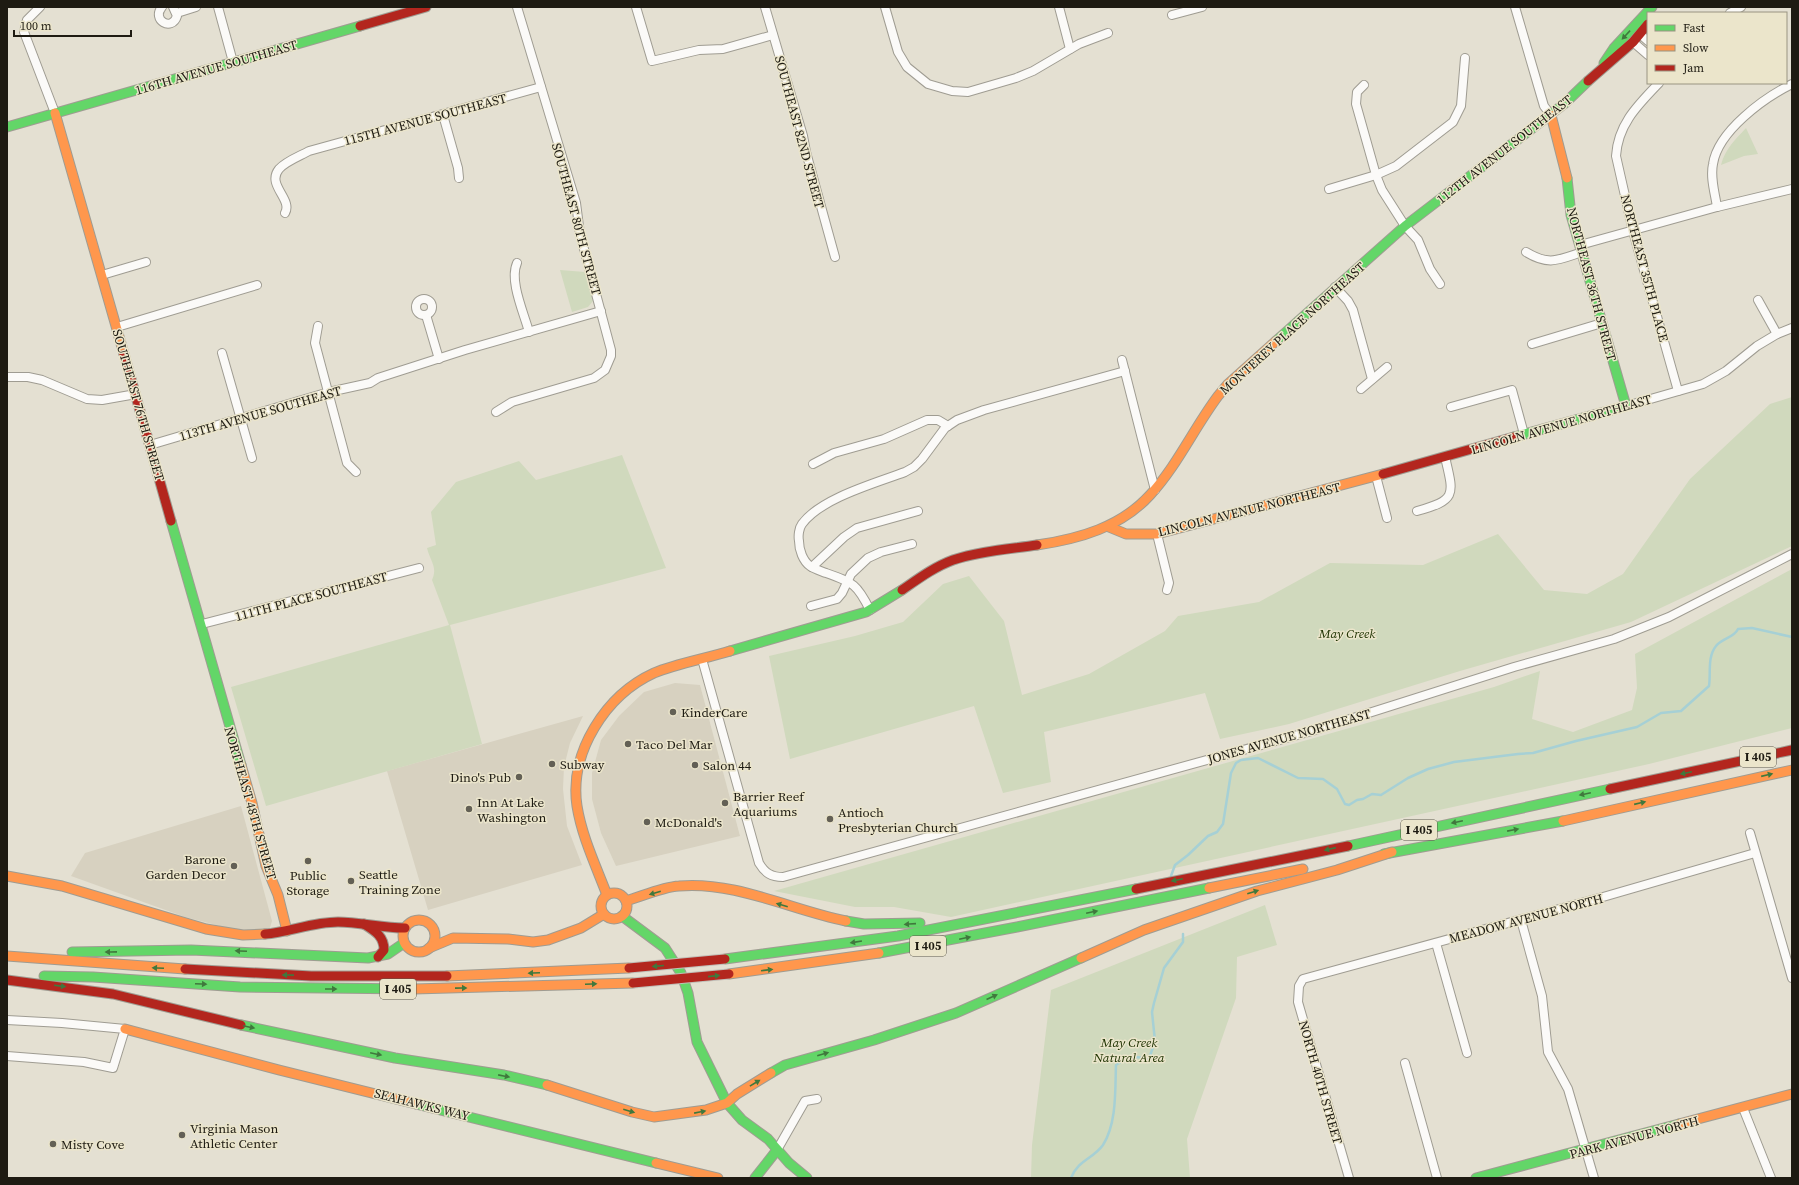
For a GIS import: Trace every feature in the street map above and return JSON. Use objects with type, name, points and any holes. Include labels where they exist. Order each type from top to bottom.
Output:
[{"type":"main road","name":"116TH AVENUE SOUTHEAST","points":[[7,127],[426,7]]},
{"type":"main road","name":"112TH AVENUE SOUTHEAST","points":[[1600,69],[1614,48],[1647,12]]},
{"type":"main road","name":"112TH AVENUE SOUTHEAST","points":[[1405,226],[1551,115],[1600,69],[1633,42],[1647,25]]},
{"type":"main road","name":"SOUTHEAST 76TH STREET","points":[[56,113],[222,698]]},
{"type":"main road","name":"NORTHEAST 36TH STREET","points":[[1551,115],[1567,174],[1571,215],[1626,406]]},
{"type":"main road","name":"MONTEREY PLACE NORTHEAST","points":[[1109,527],[1133,510],[1155,490],[1221,392],[1335,287],[1405,226]]},
{"type":"main road","name":"LINCOLN AVENUE NORTHEAST","points":[[1109,527],[1126,534],[1157,534],[1444,458],[1626,406]]},
{"type":"main road","points":[[607,895],[576,806],[577,778],[589,736],[608,708],[631,687],[655,674],[870,610],[883,604],[935,568],[953,560],[1081,537],[1109,527]]},
{"type":"main road","name":"NORTHEAST 48TH STREET","points":[[222,698],[252,803],[266,866],[276,889],[287,931]]},
{"type":"main road","points":[[1725,764],[1792,744]]},
{"type":"main road","name":"I 405","points":[[7,956],[148,968],[335,976],[482,975],[629,968],[725,959],[906,934],[1060,905],[1318,852],[1792,750]]},
{"type":"main road","name":"I 405","points":[[7,978],[100,977],[238,987],[324,989],[524,987],[633,982],[801,966],[925,946],[1217,885],[1550,824],[1792,770]]},
{"type":"main road","points":[[7,978],[113,994],[211,1019],[395,1058],[504,1075],[555,1087],[632,1112],[654,1116],[690,1114],[727,1103],[737,1094],[785,1065],[874,1040],[956,1013],[1144,930],[1216,904],[1392,852]]},
{"type":"main road","points":[[7,876],[62,886],[214,931],[243,935],[287,931],[336,922],[364,924],[385,928],[405,928]]},
{"type":"main road","points":[[626,901],[677,886],[704,885],[738,892],[826,917],[864,924],[901,925],[1060,905]]},
{"type":"main road","points":[[622,916],[626,909],[626,901],[616,893],[607,895],[602,902],[602,910],[604,914],[610,918],[622,916],[665,948],[681,973],[688,993],[691,1017],[697,1042],[727,1103],[742,1120],[768,1139],[789,1163],[807,1178]]},
{"type":"main road","points":[[433,930],[453,938],[508,939],[533,942],[548,940],[581,928],[604,914]]},
{"type":"main road","points":[[7,956],[191,950],[368,958],[388,954],[404,941],[405,928],[408,924],[418,920],[427,922],[433,930],[434,939],[429,948]]},
{"type":"main road","points":[[364,924],[380,934],[384,942],[384,950],[378,957]]},
{"type":"main road","points":[[385,928],[404,941],[411,950],[415,951],[425,950],[453,938]]},
{"type":"main road","name":"SEAHAWKS WAY","points":[[125,1029],[279,1070],[718,1178]]},
{"type":"main road","name":"PARK AVENUE NORTH","points":[[1476,1178],[1792,1094]]},
{"type":"main road","points":[[755,1178],[777,1150]]},
{"type":"street","points":[[40,7],[27,20],[24,32],[56,113]]},
{"type":"street","points":[[162,7],[158,11],[158,18],[165,24],[174,21],[175,10],[196,7]]},
{"type":"street","points":[[218,7],[233,62]]},
{"type":"street","name":"SOUTHEAST 80TH STREET","points":[[496,412],[512,402],[600,375],[608,363],[611,350],[580,234],[576,203],[517,7]]},
{"type":"street","points":[[636,7],[652,61],[698,50],[723,49],[773,35]]},
{"type":"street","name":"SOUTHEAST 82ND STREET","points":[[765,7],[803,136],[835,257]]},
{"type":"street","points":[[885,7],[898,52],[910,70],[928,84],[952,92],[968,92],[1024,75],[1070,49],[1090,39],[1108,33]]},
{"type":"street","points":[[1060,7],[1070,49]]},
{"type":"street","points":[[1172,16],[1202,7]]},
{"type":"street","points":[[1515,7],[1544,106],[1551,115]]},
{"type":"street","points":[[1732,12],[1741,7]]},
{"type":"street","points":[[1640,34],[1647,40]]},
{"type":"street","points":[[1633,42],[1647,54]]},
{"type":"street","points":[[1329,189],[1376,175],[1408,158],[1453,122],[1460,106],[1465,58]]},
{"type":"street","name":"NORTHEAST 35TH PLACE","points":[[1658,84],[1625,122],[1617,145],[1618,166],[1633,231],[1678,391]]},
{"type":"street","points":[[1717,207],[1712,180],[1712,165],[1721,142],[1763,101],[1792,84]]},
{"type":"street","points":[[1364,85],[1357,92],[1356,104],[1376,175],[1388,201],[1422,248],[1430,269],[1440,284]]},
{"type":"street","name":"115TH AVENUE SOUTHEAST","points":[[285,213],[286,205],[276,183],[276,174],[283,166],[309,150],[443,115],[541,87]]},
{"type":"street","points":[[443,115],[458,168],[459,178]]},
{"type":"street","points":[[1526,252],[1538,260],[1550,262],[1581,249],[1633,231],[1717,207],[1792,189]]},
{"type":"street","points":[[102,275],[146,262]]},
{"type":"street","points":[[517,263],[514,270],[515,284],[529,332],[601,311]]},
{"type":"street","points":[[117,327],[257,285]]},
{"type":"street","points":[[1335,287],[1348,301],[1352,310],[1372,379]]},
{"type":"street","points":[[1758,300],[1777,334]]},
{"type":"street","points":[[426,315],[439,359]]},
{"type":"street","points":[[1532,344],[1602,323]]},
{"type":"street","points":[[318,326],[315,343],[347,463],[356,472]]},
{"type":"street","name":"LINCOLN AVENUE NORTHEAST","points":[[1626,406],[1703,384],[1714,378],[1757,346],[1777,334],[1792,328]]},
{"type":"street","name":"113TH AVENUE SOUTHEAST","points":[[150,445],[329,392],[370,383],[378,378],[492,342],[529,332]]},
{"type":"street","points":[[222,353],[252,458]]},
{"type":"street","points":[[1122,360],[1155,490]]},
{"type":"street","points":[[1361,389],[1387,367]]},
{"type":"street","points":[[870,610],[856,586],[847,580],[808,565],[799,546],[802,524],[816,512],[845,494],[905,472],[914,467],[948,426],[957,420],[984,410],[1125,371]]},
{"type":"street","points":[[7,378],[28,377],[42,380],[74,395],[94,400],[136,394]]},
{"type":"street","points":[[1451,407],[1512,390],[1524,434]]},
{"type":"street","points":[[813,464],[834,453],[884,439],[927,420],[938,420],[948,426]]},
{"type":"street","points":[[1417,511],[1439,505],[1449,495],[1452,487],[1444,458]]},
{"type":"street","points":[[1376,476],[1387,518]]},
{"type":"street","points":[[812,567],[844,537],[857,528],[918,511]]},
{"type":"street","points":[[1157,534],[1169,583],[1166,590]]},
{"type":"street","points":[[811,606],[836,599],[844,590],[847,580],[856,567],[868,558],[881,552],[912,544]]},
{"type":"street","name":"JONES AVENUE NORTHEAST","points":[[702,659],[759,863],[767,873],[777,877],[789,875],[1312,731],[1514,667],[1614,638],[1669,617],[1792,554]]},
{"type":"street","name":"111TH PLACE SOUTHEAST","points":[[202,624],[419,568]]},
{"type":"street","points":[[1750,833],[1792,978]]},
{"type":"street","name":"MEADOW AVENUE NORTH","points":[[1299,986],[1303,979],[1521,920],[1755,854]]},
{"type":"street","points":[[1521,920],[1542,996],[1548,1052],[1568,1089],[1594,1178]]},
{"type":"street","points":[[1436,943],[1467,1053]]},
{"type":"street","name":"NORTH 40TH STREET","points":[[1299,986],[1298,1002],[1306,1034],[1349,1178]]},
{"type":"street","points":[[7,1020],[125,1029],[114,1068],[77,1061],[7,1056]]},
{"type":"street","points":[[1405,1062],[1437,1178]]},
{"type":"street","points":[[777,1150],[805,1101],[817,1099]]},
{"type":"street","points":[[1743,1108],[1771,1178]]},
{"type":"shaded area","points":[[675,683],[700,685],[740,836],[616,866],[601,833],[592,799],[592,773],[601,740],[619,716],[644,692]]},
{"type":"shaded area","points":[[583,716],[570,743],[564,767],[563,789],[567,826],[582,865],[428,910],[387,771]]},
{"type":"shaded area","points":[[241,806],[272,921],[269,931],[251,934],[185,917],[71,876],[85,853]]},
{"type":"green space","points":[[1746,128],[1758,154],[1744,156],[1721,165],[1728,149]]},
{"type":"green space","points":[[560,270],[585,272],[593,301],[588,307],[572,312]]},
{"type":"green space","name":"May Creek","points":[[1792,397],[1792,546],[1631,622],[1460,671],[1289,724],[1220,739],[1205,693],[1044,732],[1051,782],[1003,793],[974,706],[790,759],[769,656],[855,636],[903,622],[943,584],[969,576],[1004,621],[1022,695],[1089,674],[1165,631],[1178,616],[1259,602],[1330,563],[1423,565],[1498,534],[1544,590],[1587,594],[1623,574],[1690,479],[1770,404]]},
{"type":"green space","points":[[622,455],[666,568],[450,625],[482,744],[266,806],[231,687],[449,625],[432,580],[434,568],[427,548],[436,545],[431,512],[456,482],[519,461],[536,480]]},
{"type":"green space","points":[[1792,569],[1792,728],[1649,764],[951,917],[894,907],[855,907],[774,891],[1494,687],[1540,671],[1532,719],[1573,732],[1632,710],[1637,688],[1635,654]]},
{"type":"green space","name":"May Creek Natural Area","points":[[1265,905],[1277,945],[1237,957],[1236,998],[1187,1139],[1190,1178],[1031,1178],[1032,1145],[1051,990]]},
{"type":"waterway","name":"May Creek","points":[[1171,876],[1175,865],[1208,836],[1217,832],[1223,824],[1231,773],[1236,763],[1241,760],[1258,758],[1298,778],[1323,779],[1337,789],[1345,804],[1349,805],[1372,794],[1381,795],[1408,778],[1428,769],[1454,762],[1533,753],[1576,741],[1637,727],[1661,713],[1681,711],[1709,686],[1710,660],[1713,650],[1721,641],[1734,634],[1738,629],[1752,628],[1792,637]]},
{"type":"waterway","name":"May Creek","points":[[1071,1178],[1078,1167],[1099,1150],[1108,1136],[1113,1117],[1116,1065],[1130,1056],[1149,1059],[1155,1041],[1152,1012],[1154,1003],[1164,968],[1183,942],[1183,934]]},
{"type":"traffic: fast","points":[[1647,12],[1652,7]]},
{"type":"traffic: fast","points":[[1604,63],[1614,48],[1647,12]]},
{"type":"traffic: fast","points":[[7,127],[360,26]]},
{"type":"traffic: fast","points":[[1276,341],[1405,226],[1564,104],[1588,81]]},
{"type":"traffic: fast","points":[[1514,437],[1626,406],[1571,215],[1567,178]]},
{"type":"traffic: fast","points":[[171,521],[241,765]]},
{"type":"traffic: fast","points":[[730,651],[866,612],[902,590]]},
{"type":"traffic: fast","points":[[1348,846],[1610,789]]},
{"type":"traffic: fast","points":[[1384,854],[1563,821]]},
{"type":"traffic: fast","points":[[879,953],[1209,888]]},
{"type":"traffic: fast","points":[[725,959],[898,936],[1136,889]]},
{"type":"traffic: fast","points":[[622,916],[665,948],[681,973],[688,993],[697,1042],[727,1103],[742,1120],[768,1139],[789,1163],[807,1178]]},
{"type":"traffic: fast","points":[[846,921],[864,924],[920,923]]},
{"type":"traffic: fast","points":[[72,952],[191,950],[368,958],[388,954],[404,943]]},
{"type":"traffic: fast","points":[[771,1073],[785,1065],[874,1040],[956,1013],[1081,958]]},
{"type":"traffic: fast","points":[[44,976],[93,977],[240,987],[414,989]]},
{"type":"traffic: fast","points":[[241,1025],[395,1058],[504,1075],[547,1085]]},
{"type":"traffic: fast","points":[[416,1104],[656,1163]]},
{"type":"traffic: fast","points":[[1476,1178],[1679,1124]]},
{"type":"traffic: fast","points":[[755,1178],[777,1150]]},
{"type":"traffic: slow","points":[[55,113],[124,354]]},
{"type":"traffic: slow","points":[[1551,115],[1567,178]]},
{"type":"traffic: slow","points":[[1037,545],[1068,539],[1098,530],[1113,523],[1139,506],[1169,472],[1218,396],[1228,384],[1276,341]]},
{"type":"traffic: slow","points":[[1109,527],[1126,534],[1157,534],[1383,474]]},
{"type":"traffic: slow","points":[[607,895],[586,840],[577,806],[576,786],[579,766],[585,746],[594,728],[606,711],[621,695],[654,673],[730,651]]},
{"type":"traffic: slow","points":[[241,765],[252,803],[266,866],[278,895],[287,931]]},
{"type":"traffic: slow","points":[[1563,821],[1792,770]]},
{"type":"traffic: slow","points":[[1081,958],[1144,930],[1257,891],[1337,870],[1392,852]]},
{"type":"traffic: slow","points":[[1209,888],[1303,869]]},
{"type":"traffic: slow","points":[[7,876],[62,886],[206,929],[243,935],[265,934]]},
{"type":"traffic: slow","points":[[626,901],[666,888],[679,886],[700,886],[742,892],[846,921]]},
{"type":"traffic: slow","points":[[614,893],[623,897],[627,906],[623,915],[614,919],[605,915],[601,906],[605,897],[614,893]]},
{"type":"traffic: slow","points":[[429,948],[453,938],[508,939],[533,942],[548,940],[581,928],[604,914]]},
{"type":"traffic: slow","points":[[416,920],[422,920],[432,927],[435,936],[434,942],[428,949],[422,952],[416,952],[406,945],[403,939],[403,933],[410,923],[416,920]]},
{"type":"traffic: slow","points":[[729,974],[879,953]]},
{"type":"traffic: slow","points":[[7,956],[185,969]]},
{"type":"traffic: slow","points":[[447,976],[629,968]]},
{"type":"traffic: slow","points":[[414,989],[633,983]]},
{"type":"traffic: slow","points":[[125,1029],[279,1070],[416,1104]]},
{"type":"traffic: slow","points":[[547,1085],[632,1112],[654,1117],[706,1110],[727,1103],[737,1094],[771,1073]]},
{"type":"traffic: slow","points":[[1679,1124],[1792,1094]]},
{"type":"traffic: slow","points":[[656,1163],[718,1178]]},
{"type":"traffic: jam","points":[[360,26],[426,7]]},
{"type":"traffic: jam","points":[[1588,81],[1633,42],[1647,25]]},
{"type":"traffic: jam","points":[[124,354],[171,521]]},
{"type":"traffic: jam","points":[[1383,474],[1514,437]]},
{"type":"traffic: jam","points":[[902,590],[933,570],[953,560],[984,552],[1037,545]]},
{"type":"traffic: jam","points":[[1610,789],[1792,750]]},
{"type":"traffic: jam","points":[[1136,889],[1348,846]]},
{"type":"traffic: jam","points":[[265,934],[329,922],[405,928]]},
{"type":"traffic: jam","points":[[364,924],[381,937],[384,950],[378,957]]},
{"type":"traffic: jam","points":[[629,968],[725,959]]},
{"type":"traffic: jam","points":[[185,969],[311,976],[447,976]]},
{"type":"traffic: jam","points":[[633,983],[729,974]]},
{"type":"traffic: jam","points":[[7,980],[113,994],[241,1025]]},
{"type":"place","name":"KinderCare","points":[[673,712]]},
{"type":"place","name":"Taco Del Mar","points":[[628,744]]},
{"type":"place","name":"Subway","points":[[552,764]]},
{"type":"place","name":"Salon 44","points":[[695,765]]},
{"type":"place","name":"Dino's Pub","points":[[519,777]]},
{"type":"place","name":"Barrier Reef Aquariums","points":[[725,803]]},
{"type":"place","name":"Inn At Lake Washington","points":[[469,809]]},
{"type":"place","name":"Antioch Presbyterian Church","points":[[830,819]]},
{"type":"place","name":"McDonald's","points":[[647,822]]},
{"type":"place","name":"Public Storage","points":[[308,861]]},
{"type":"place","name":"Barone Garden Decor","points":[[234,866]]},
{"type":"place","name":"Seattle Training Zone","points":[[351,881]]},
{"type":"place","name":"Virginia Mason Athletic Center","points":[[182,1135]]},
{"type":"place","name":"Misty Cove","points":[[53,1144]]}]
